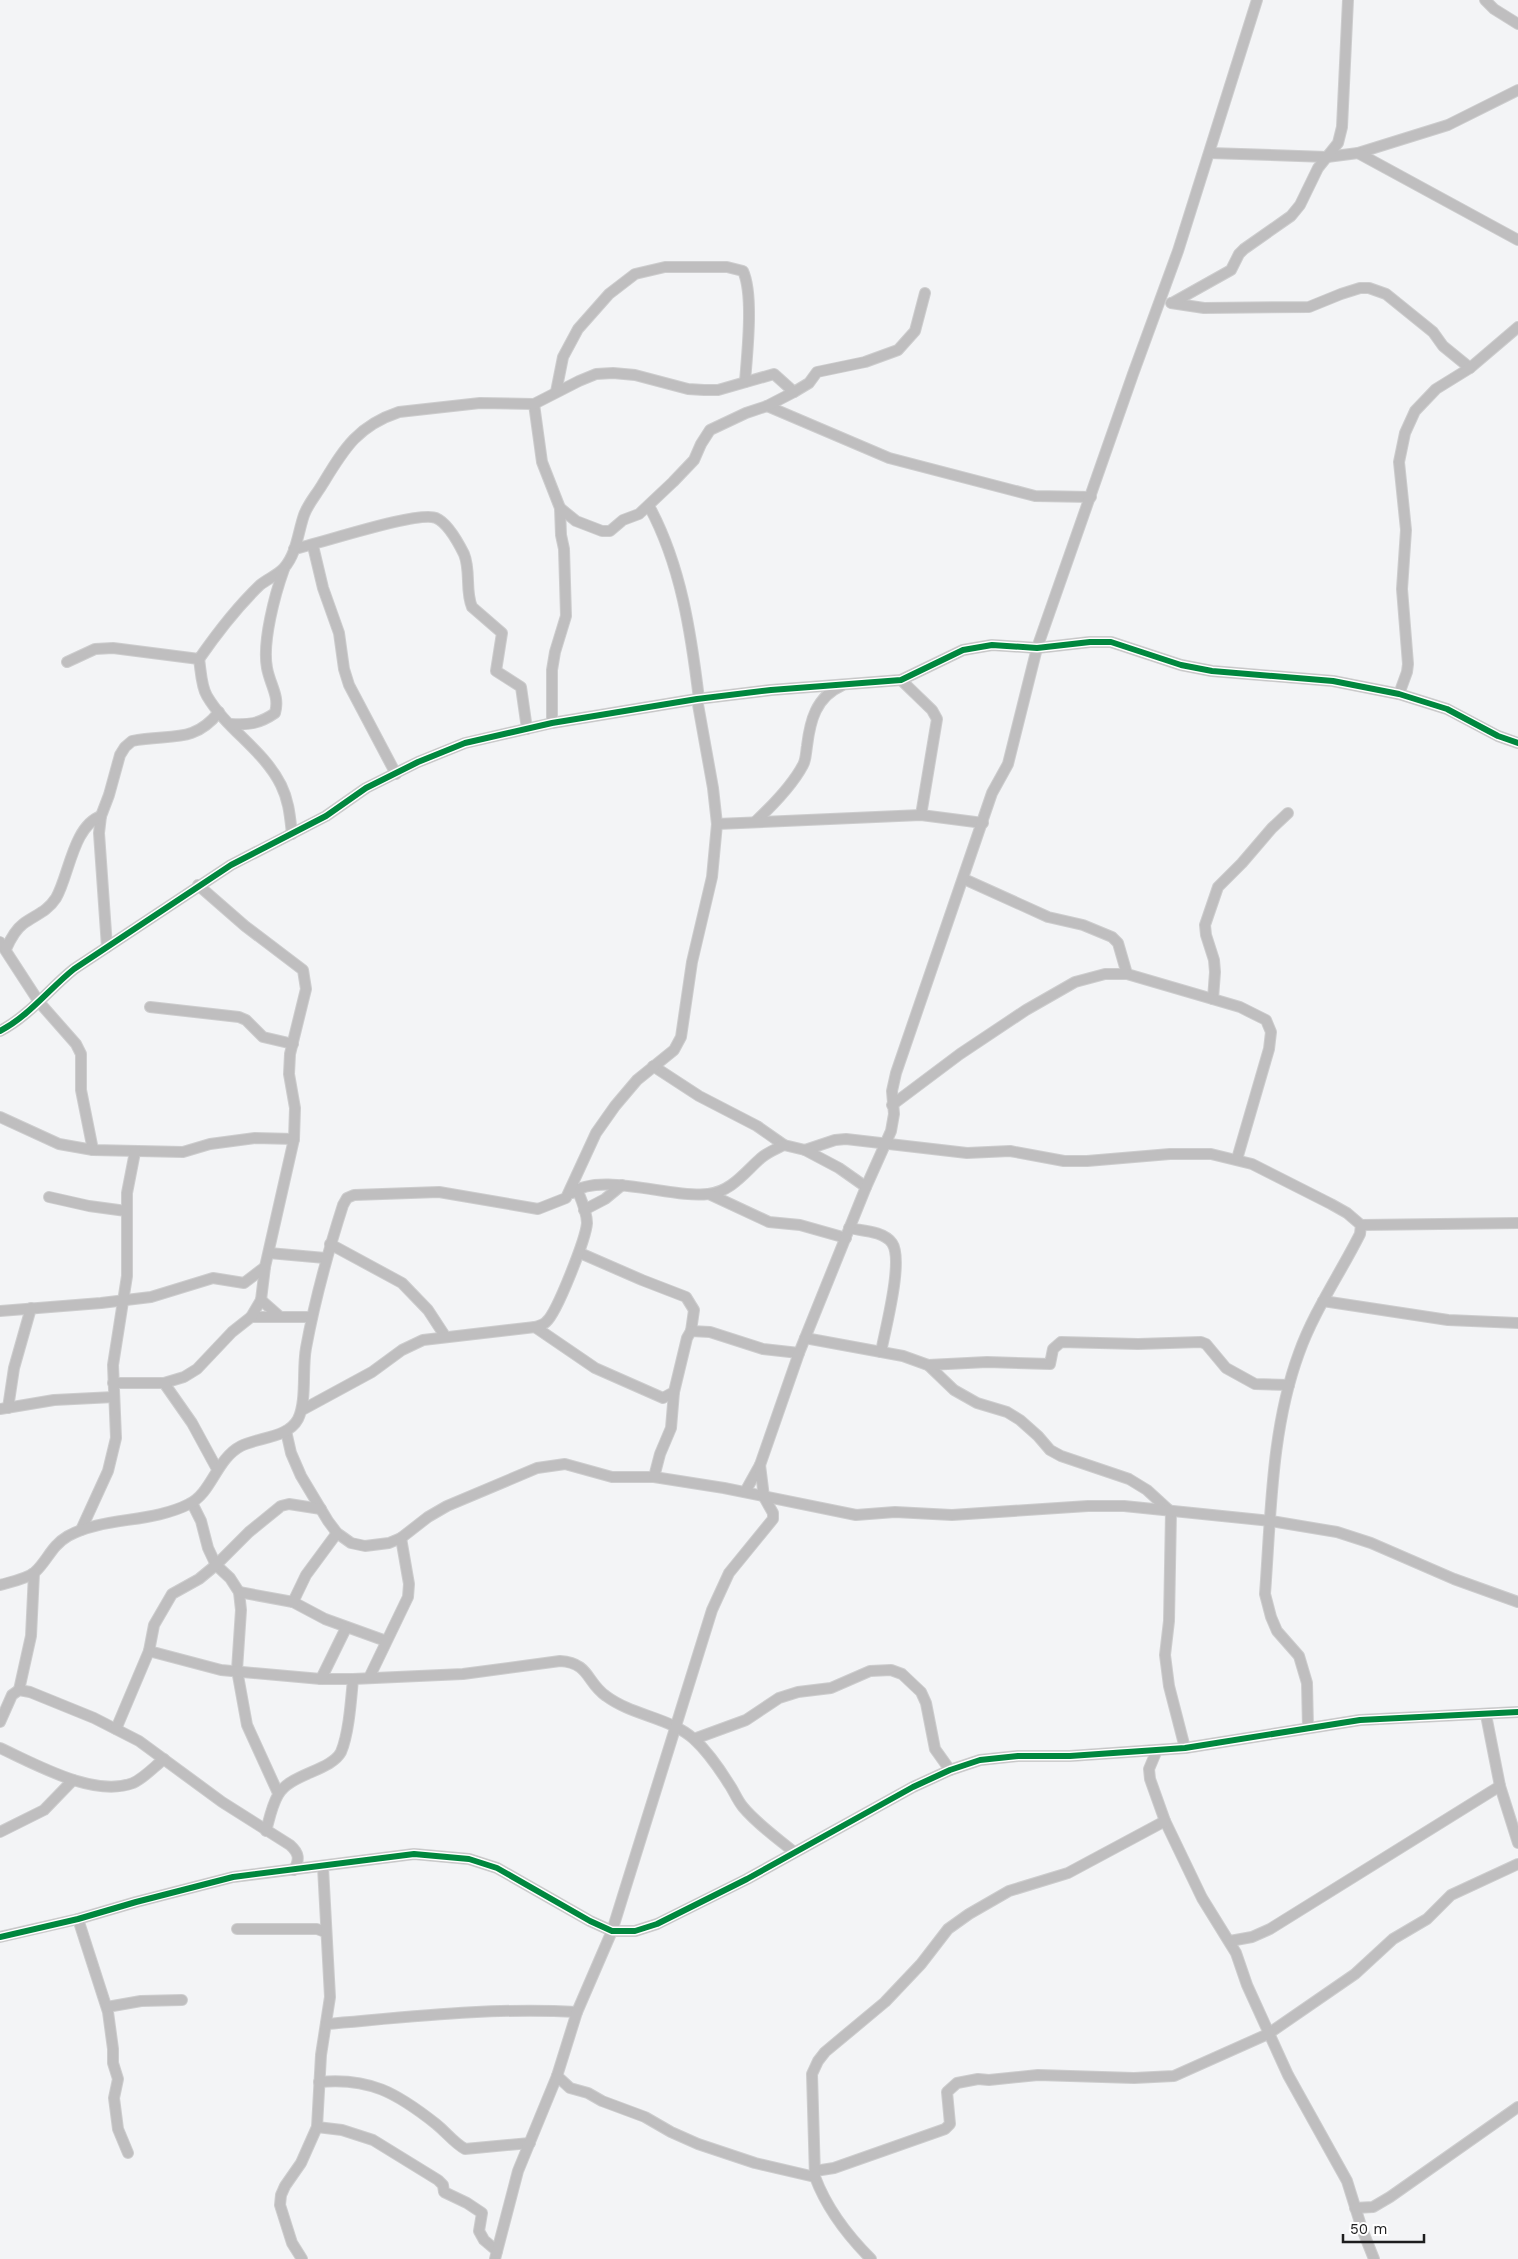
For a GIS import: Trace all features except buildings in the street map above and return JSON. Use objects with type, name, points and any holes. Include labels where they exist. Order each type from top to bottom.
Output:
[{"type":"street","points":[[745,1492],[760,1465],[799,1352],[893,1122],[892,1092],[896,1073],[964,880],[992,793],[1008,764],[1037,648],[1160,301],[1210,153],[1257,0]]},
{"type":"street","points":[[1172,303],[1231,270],[1239,254],[1244,249],[1291,216],[1300,205],[1318,168],[1338,143],[1342,127],[1348,0]]},
{"type":"street","points":[[1486,0],[1494,9],[1518,24]]},
{"type":"street","points":[[1210,153],[1327,157],[1358,153],[1448,125],[1518,90]]},
{"type":"street","points":[[1358,153],[1518,240]]},
{"type":"street","points":[[556,392],[563,357],[578,328],[609,294],[634,274],[665,267],[727,267],[743,270],[746,276],[748,311],[745,382]]},
{"type":"street","points":[[1160,301],[1204,308],[1309,307],[1341,294],[1360,288],[1369,288],[1386,294],[1433,332],[1443,346],[1470,368]]},
{"type":"street","points":[[560,508],[576,521],[602,531],[610,531],[649,506],[694,460],[700,444],[710,430],[746,413],[767,406],[794,392],[808,382],[817,372],[865,362],[898,350],[914,331],[925,293]]},
{"type":"street","points":[[1399,694],[1408,664],[1402,589],[1406,530],[1399,462],[1409,421],[1415,411],[1436,389],[1470,368],[1518,327]]},
{"type":"street","points":[[230,724],[248,725],[262,722],[275,713],[276,698],[267,668],[265,644],[278,585],[284,568],[294,550],[305,512],[338,458],[353,438],[369,425],[400,412],[480,403],[534,404],[596,374],[613,372],[634,375],[688,389],[704,390],[718,390],[774,374],[794,392]]},
{"type":"street","points":[[534,404],[542,462],[560,508],[566,616],[555,652],[552,670],[552,723]]},
{"type":"street","points":[[767,406],[889,458],[1035,496],[1091,497]]},
{"type":"street","points":[[566,1198],[596,1133],[614,1106],[653,1066],[674,1050],[681,1037],[692,962],[712,877],[717,824],[684,602],[672,560],[649,506]]},
{"type":"street","points":[[294,550],[313,546],[369,527],[422,517],[436,518],[445,526],[464,555],[472,608],[502,633],[496,671],[521,687],[528,729]]},
{"type":"street","points":[[313,546],[323,588],[339,633],[344,669],[349,685],[396,774]]},
{"type":"street","points":[[284,568],[260,584],[217,633],[199,659],[206,695],[230,724],[255,748],[270,766],[281,785],[288,803],[292,834]]},
{"type":"street","points":[[0,1030],[10,1026],[39,1002],[56,984],[198,885],[231,865],[326,816],[366,788],[418,762],[465,742],[552,723],[698,699],[771,690],[901,680],[963,650],[992,645],[1037,648],[1090,642],[1111,642],[1181,665],[1212,671],[1333,681],[1399,694],[1447,709],[1498,736],[1518,743]]},
{"type":"street","points":[[67,662],[95,649],[113,648],[199,659]]},
{"type":"street","points":[[901,680],[932,710],[937,720],[921,815]]},
{"type":"street","points":[[756,821],[777,801],[804,764],[809,727],[813,714],[822,698],[832,689],[844,684]]},
{"type":"street","points":[[107,947],[99,833],[100,816],[109,795],[120,755],[132,741],[192,734],[210,724],[219,712]]},
{"type":"street","points":[[1213,999],[1214,966],[1205,925],[1218,887],[1288,812]]},
{"type":"street","points":[[717,824],[756,821],[799,822],[854,817],[921,815],[983,823]]},
{"type":"street","points":[[93,1150],[81,1090],[81,1054],[76,1044],[39,1002],[4,952],[22,924],[41,914],[55,899],[69,860],[87,825],[92,819],[100,816]]},
{"type":"street","points":[[964,880],[1048,917],[1083,925],[1112,937],[1118,943],[1128,974]]},
{"type":"street","points":[[113,1383],[164,1384],[176,1380],[197,1369],[232,1332],[251,1317],[260,1300],[265,1267],[270,1253],[280,1198],[294,1139],[294,1108],[289,1074],[290,1054],[306,989],[303,970],[245,926],[198,885]]},
{"type":"street","points":[[892,1105],[960,1054],[1026,1010],[1075,982],[1106,974],[1128,974],[1240,1007],[1266,1020],[1271,1032],[1269,1048],[1237,1159]]},
{"type":"street","points":[[150,1007],[240,1017],[246,1020],[263,1036],[293,1044]]},
{"type":"street","points":[[653,1066],[699,1096],[757,1126],[784,1145],[805,1150],[839,1168],[866,1187]]},
{"type":"street","points":[[0,1117],[59,1144],[93,1150],[183,1152],[210,1144],[255,1138],[294,1139]]},
{"type":"street","points":[[805,1150],[841,1139],[884,1142],[967,1153],[1010,1151],[1064,1161],[1087,1161],[1170,1154],[1211,1154],[1252,1164],[1347,1213],[1361,1225],[1518,1223]]},
{"type":"street","points":[[709,1194],[733,1183],[761,1158],[784,1145]]},
{"type":"street","points":[[81,1530],[108,1471],[116,1438],[113,1383],[114,1349],[127,1276],[127,1193],[134,1152]]},
{"type":"street","points":[[0,1585],[34,1573],[55,1546],[81,1530],[174,1512],[192,1503],[228,1455],[242,1446],[286,1431],[297,1421],[302,1410],[304,1365],[325,1258],[343,1204],[347,1198],[354,1195],[439,1192],[538,1209],[566,1198],[577,1189],[601,1185],[622,1185],[709,1194],[769,1222],[883,1236],[891,1242],[895,1250],[896,1266],[881,1352]]},
{"type":"street","points":[[584,1210],[605,1199],[622,1185]]},
{"type":"street","points":[[302,1410],[372,1372],[402,1350],[422,1340],[445,1336],[535,1328],[546,1323],[580,1253],[587,1221],[577,1189]]},
{"type":"street","points":[[49,1197],[89,1206],[126,1211]]},
{"type":"street","points":[[1308,1728],[1307,1683],[1299,1656],[1277,1631],[1271,1617],[1266,1594],[1278,1437],[1288,1385],[1308,1330],[1360,1234],[1361,1225]]},
{"type":"street","points":[[330,1244],[402,1283],[428,1310],[445,1336]]},
{"type":"street","points":[[270,1253],[325,1258]]},
{"type":"street","points":[[580,1253],[686,1297],[694,1310],[674,1392],[667,1401],[671,1428],[660,1454],[654,1477]]},
{"type":"street","points":[[0,1310],[151,1297],[213,1278],[244,1283],[265,1267]]},
{"type":"street","points":[[260,1300],[278,1316]]},
{"type":"street","points":[[1323,1301],[1448,1320],[1518,1323]]},
{"type":"street","points":[[31,1308],[4,1408],[54,1400],[114,1397]]},
{"type":"street","points":[[251,1317],[312,1317]]},
{"type":"street","points":[[535,1328],[595,1368],[667,1401]]},
{"type":"street","points":[[690,1331],[710,1332],[763,1349],[799,1352]]},
{"type":"street","points":[[805,1338],[903,1356],[928,1364],[987,1362],[1050,1364],[1053,1349],[1061,1342],[1138,1344],[1196,1342],[1206,1344],[1226,1368],[1255,1384],[1288,1385]]},
{"type":"street","points":[[928,1364],[954,1390],[976,1403],[1007,1412],[1020,1420],[1056,1453],[1129,1479],[1147,1490],[1170,1512],[1169,1621],[1165,1655],[1170,1686],[1185,1748]]},
{"type":"street","points":[[164,1384],[192,1423],[217,1469]]},
{"type":"street","points":[[286,1431],[291,1453],[301,1476],[337,1533],[351,1543],[365,1546],[388,1543],[401,1538],[428,1517],[447,1506],[552,1464],[580,1467],[612,1477],[654,1477],[745,1492],[862,1515],[895,1512],[959,1515],[1088,1506],[1124,1506],[1271,1521],[1337,1532],[1371,1542],[1454,1579],[1518,1602]]},
{"type":"street","points":[[496,2255],[516,2178],[557,2076],[577,2012],[612,1931],[712,1610],[729,1573],[773,1519],[773,1513],[764,1497],[760,1465]]},
{"type":"street","points":[[192,1503],[201,1521],[208,1548],[216,1566],[230,1578],[240,1592],[238,1670],[248,1725],[278,1793]]},
{"type":"street","points":[[116,1729],[149,1651],[154,1625],[172,1594],[199,1579],[216,1566],[249,1532],[281,1506],[289,1504],[321,1509]]},
{"type":"street","points":[[292,1602],[306,1575],[337,1533]]},
{"type":"street","points":[[369,1678],[408,1597],[409,1584],[401,1538]]},
{"type":"street","points":[[0,1722],[12,1695],[19,1690],[31,1636],[34,1573]]},
{"type":"street","points":[[240,1592],[292,1602],[346,1628],[386,1641]]},
{"type":"street","points":[[321,1679],[346,1628]]},
{"type":"street","points":[[149,1651],[220,1670],[353,1680],[464,1674],[560,1661],[570,1662],[580,1666],[604,1695],[619,1704],[676,1726],[694,1739],[718,1767],[742,1806],[758,1823],[794,1852]]},
{"type":"street","points":[[694,1739],[746,1720],[779,1698],[798,1692],[831,1688],[870,1671],[891,1670],[902,1674],[921,1692],[926,1703],[935,1749],[950,1770]]},
{"type":"street","points":[[266,1831],[278,1793],[296,1779],[334,1759],[340,1752],[348,1721],[353,1680]]},
{"type":"street","points":[[19,1690],[69,1707],[139,1741],[266,1831],[295,1849],[298,1855],[298,1862],[294,1870]]},
{"type":"street","points":[[0,1937],[78,1919],[233,1877],[414,1854],[469,1859],[497,1868],[565,1908],[612,1931],[635,1931],[657,1924],[747,1879],[913,1787],[950,1770],[980,1760],[1018,1756],[1070,1756],[1185,1748],[1360,1720],[1518,1712]]},
{"type":"street","points":[[1486,1715],[1500,1786],[1518,1843]]},
{"type":"street","points":[[0,1748],[48,1771],[73,1780],[110,1786],[131,1784],[164,1759]]},
{"type":"street","points":[[1157,1750],[1149,1770],[1150,1779],[1165,1821],[1202,1898],[1230,1941],[1268,2034],[1288,2075],[1347,2181],[1374,2259]]},
{"type":"street","points":[[0,1832],[44,1810],[73,1780]]},
{"type":"street","points":[[1230,1941],[1252,1937],[1270,1929],[1500,1786]]},
{"type":"street","points":[[871,2259],[850,2238],[821,2193],[815,2174],[812,2074],[818,2061],[839,2040],[885,2002],[921,1964],[948,1929],[988,1902],[1008,1892],[1068,1873],[1165,1821]]},
{"type":"street","points":[[557,2076],[570,2088],[588,2093],[602,2101],[645,2117],[671,2132],[698,2144],[755,2163],[815,2174],[945,2129],[950,2124],[947,2092],[956,2083],[978,2079],[1038,2075],[1134,2078],[1174,2076],[1268,2034],[1355,1974],[1384,1946],[1427,1919],[1451,1895],[1518,1864]]},
{"type":"street","points":[[302,2259],[292,2242],[281,2212],[281,2195],[301,2163],[317,2127],[319,2082],[330,1997],[323,1867]]},
{"type":"street","points":[[78,1919],[107,2007],[113,2063],[118,2079],[114,2098],[118,2130],[128,2153]]},
{"type":"street","points":[[237,1929],[317,1929],[325,1932]]},
{"type":"street","points":[[107,2007],[141,2001],[182,2000]]},
{"type":"street","points":[[326,2024],[503,2011],[577,2012]]},
{"type":"street","points":[[319,2082],[356,2081],[372,2085],[422,2113],[465,2149],[530,2143]]},
{"type":"street","points":[[1355,2208],[1373,2207],[1518,2108]]},
{"type":"street","points":[[317,2127],[342,2130],[373,2140],[438,2180],[444,2185],[444,2192],[482,2213],[479,2231],[496,2255]]},
{"type":"cycle path","points":[[0,1031],[30,1010],[74,969],[231,865],[326,816],[366,788],[418,762],[465,743],[552,723],[697,699],[771,690],[901,680],[963,650],[992,645],[1037,648],[1090,642],[1111,642],[1181,665],[1212,671],[1333,681],[1399,694],[1447,709],[1498,736],[1518,743]]},
{"type":"cycle path","points":[[0,1937],[78,1919],[233,1877],[414,1854],[469,1859],[497,1868],[590,1921],[612,1931],[635,1931],[657,1924],[747,1879],[913,1787],[950,1770],[980,1760],[1018,1756],[1070,1756],[1185,1748],[1360,1720],[1518,1712]]}]
